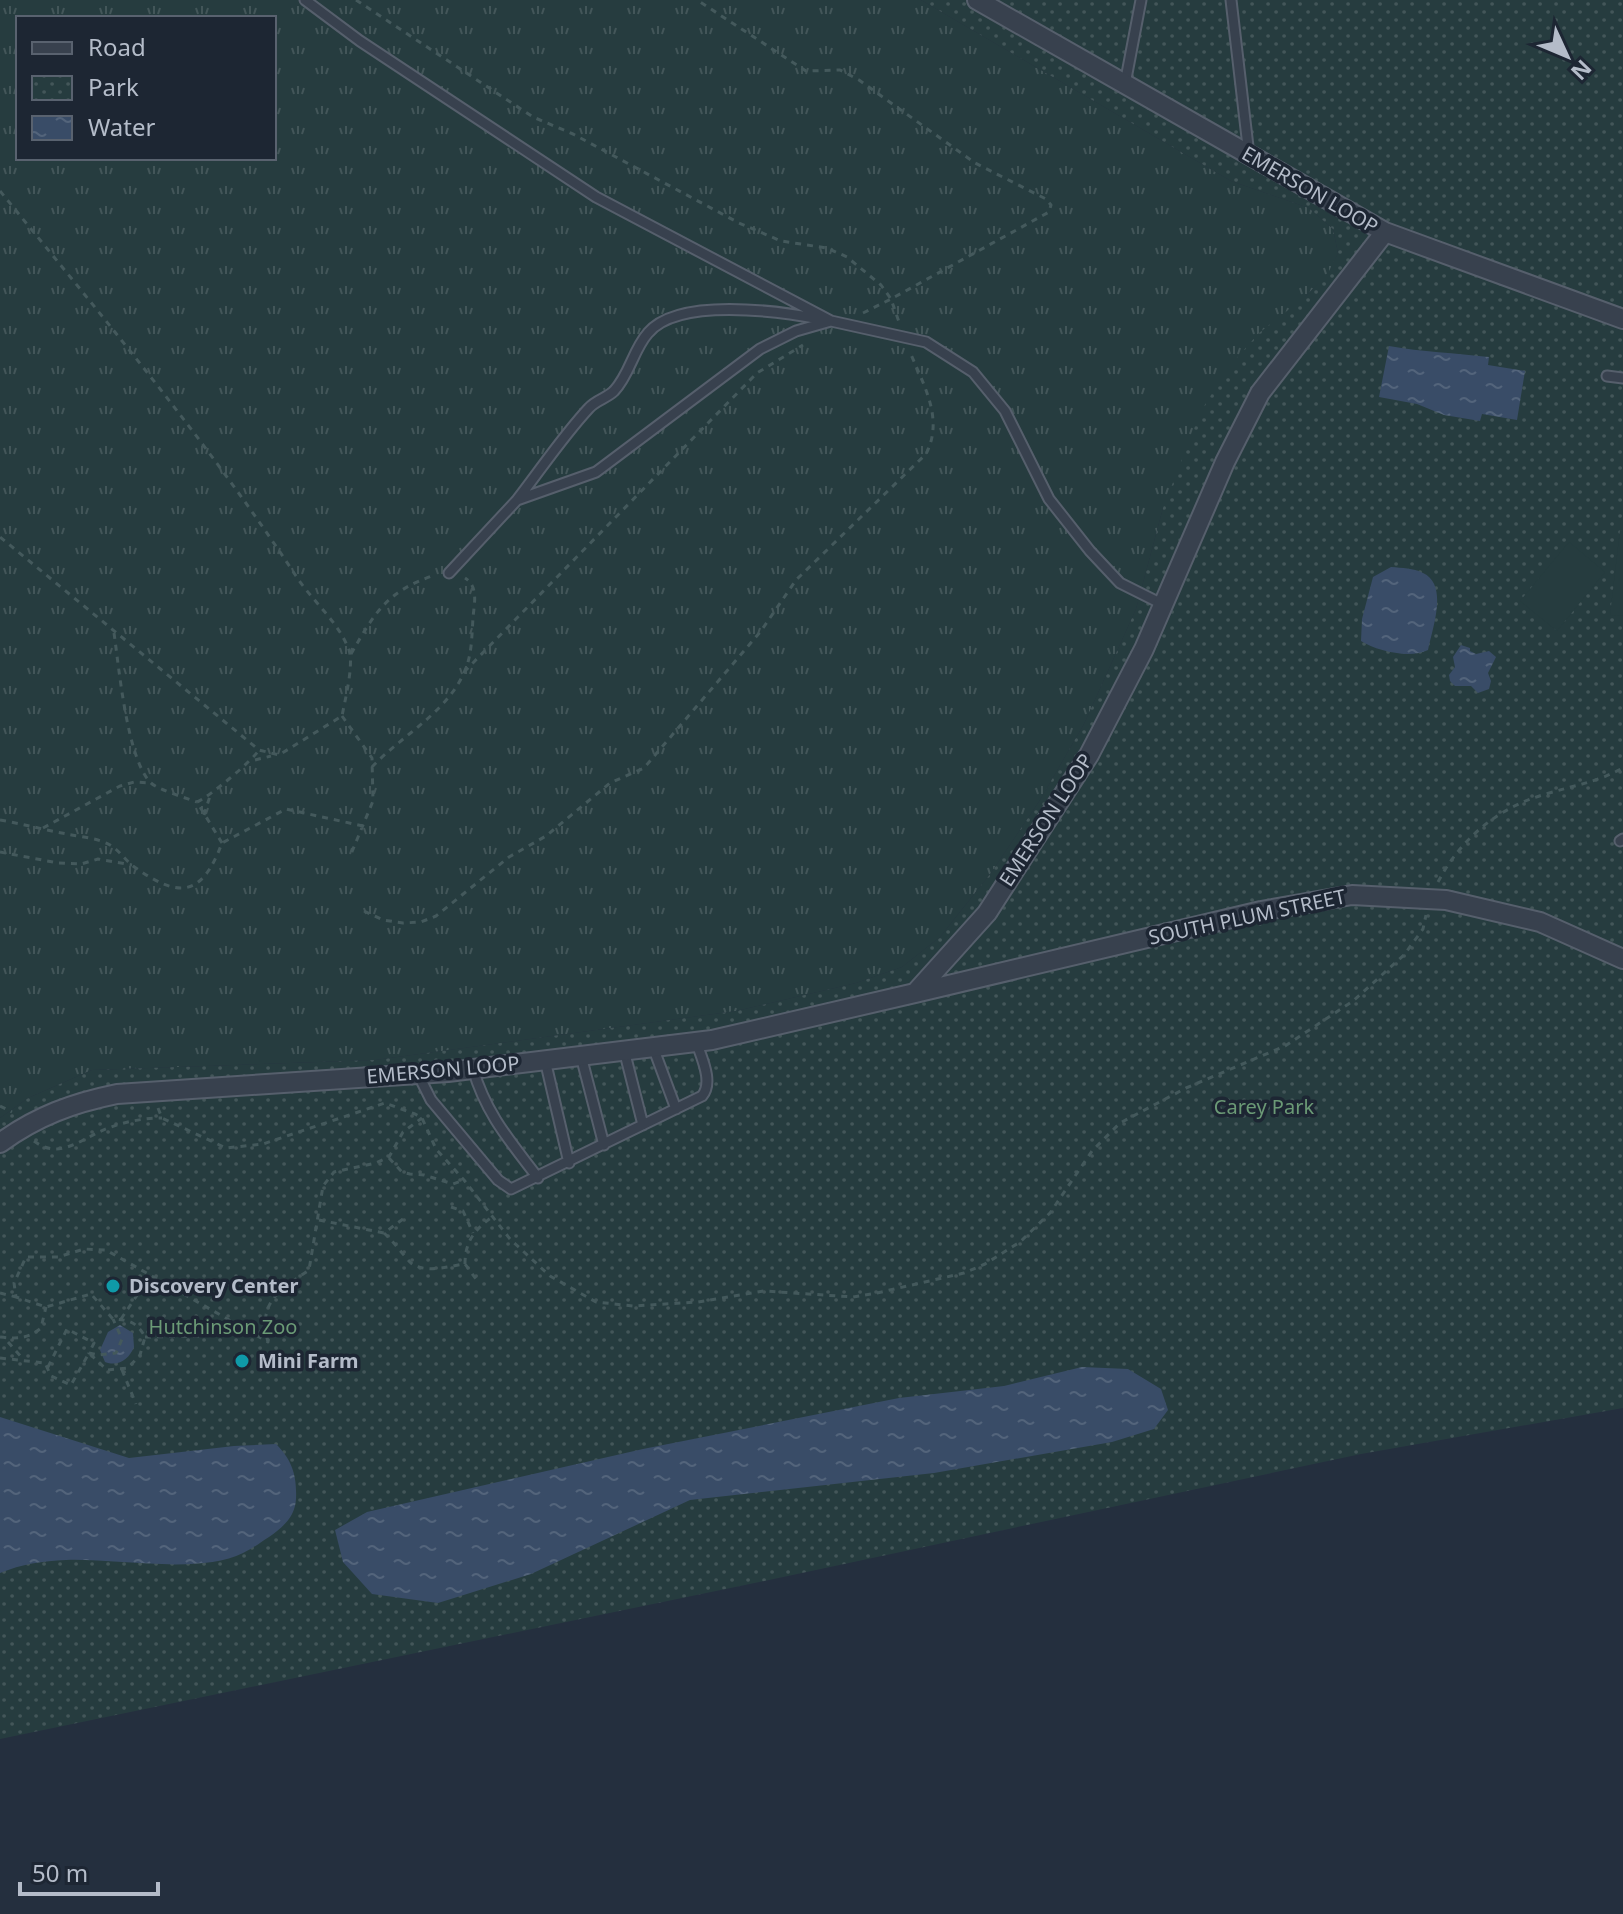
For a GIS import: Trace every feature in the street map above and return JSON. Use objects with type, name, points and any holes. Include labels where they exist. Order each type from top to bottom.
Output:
[{"type":"street","name":"EMERSON LOOP","points":[[0,1143],[44,1115],[78,1102],[151,1090],[418,1074],[653,1047],[696,1041],[915,993],[987,913],[1089,755],[1144,649],[1225,462],[1260,393],[1385,232],[977,0]]},
{"type":"street","points":[[1385,232],[1623,319]]},
{"type":"street","name":"SOUTH PLUM STREET","points":[[915,993],[1261,911],[1352,895],[1432,898],[1540,922],[1623,959]]},
{"type":"lane","points":[[305,0],[360,41],[596,197],[831,321]]},
{"type":"lane","points":[[1125,84],[1141,0]]},
{"type":"lane","points":[[1231,0],[1249,155]]},
{"type":"lane","points":[[449,573],[517,500],[593,404],[613,393],[650,330],[670,317],[699,311],[737,310],[793,314],[904,336],[926,342],[973,372],[1005,411],[1049,499],[1090,551],[1120,583],[1164,605]]},
{"type":"lane","points":[[517,500],[596,472],[760,349],[796,331],[831,321]]},
{"type":"lane","points":[[1607,376],[1623,378]]},
{"type":"lane","points":[[418,1074],[431,1100],[498,1180],[511,1189],[569,1163],[707,1091],[708,1083],[696,1041]]},
{"type":"lane","points":[[653,1047],[676,1109]]},
{"type":"lane","points":[[624,1050],[643,1125]]},
{"type":"lane","points":[[581,1056],[604,1145]]},
{"type":"lane","points":[[545,1060],[569,1163]]},
{"type":"lane","points":[[473,1069],[493,1119],[538,1178]]},
{"type":"path","points":[[356,0],[533,117],[573,134],[739,223],[781,241],[827,248],[847,257],[881,285],[891,299],[932,406],[935,426],[926,454],[796,580],[761,631],[644,768],[610,783],[546,836],[509,857],[436,916],[421,922],[403,923],[383,920],[364,911]]},
{"type":"path","points":[[697,0],[806,71],[840,70],[859,80],[975,163],[1046,199],[1051,205],[1045,217],[843,323]]},
{"type":"path","points":[[0,191],[134,356],[269,535],[307,592],[338,629],[351,654]]},
{"type":"path","points":[[464,672],[757,373],[807,343]]},
{"type":"path","points":[[0,537],[259,750],[279,755]]},
{"type":"path","points":[[351,854],[373,801],[372,767],[372,758],[342,716],[351,654],[370,622],[391,596],[413,582],[437,574],[457,573],[470,581],[475,593],[469,660],[464,672],[445,702],[393,745],[372,767]]},
{"type":"path","points":[[114,633],[123,706],[133,744],[151,783]]},
{"type":"path","points":[[197,802],[210,796],[224,781],[253,761],[279,755],[342,716]]},
{"type":"path","points":[[253,761],[259,750]]},
{"type":"path","points":[[30,1137],[37,1144],[59,1149],[76,1146],[99,1132],[124,1123],[162,1118],[226,1148],[263,1144],[385,1103],[422,1118],[436,1149],[510,1239],[550,1276],[596,1302],[633,1306],[698,1302],[764,1291],[853,1297],[964,1273],[1020,1242],[1050,1213],[1092,1151],[1128,1118],[1186,1088],[1285,1046],[1353,1001],[1416,941],[1432,898],[1454,856],[1494,817],[1520,803],[1588,784],[1623,768]]},
{"type":"path","points":[[42,829],[120,786],[134,782],[151,783],[197,802],[222,843]]},
{"type":"path","points":[[204,815],[210,796]]},
{"type":"path","points":[[0,820],[112,845],[132,865],[179,889],[189,889],[214,863],[222,843],[286,809],[363,826]]},
{"type":"path","points":[[0,852],[58,863],[81,864],[98,859],[132,865]]},
{"type":"path","points":[[151,1090],[162,1118]]},
{"type":"path","points":[[0,1106],[9,1109],[17,1118]]},
{"type":"path","points":[[16,1297],[14,1283],[26,1257],[58,1257],[84,1249],[106,1250],[268,1342],[264,1325],[271,1298],[309,1270],[323,1186],[334,1172],[389,1157],[403,1132],[422,1118]]},
{"type":"path","points":[[389,1157],[402,1172],[453,1184],[464,1180]]},
{"type":"path","points":[[451,1207],[463,1211],[473,1233]]},
{"type":"path","points":[[476,1279],[465,1264],[465,1251],[473,1233],[492,1217]]},
{"type":"path","points":[[384,1233],[403,1219]]},
{"type":"path","points":[[319,1220],[384,1233],[419,1267],[465,1264]]},
{"type":"path","points":[[121,1319],[150,1275]]},
{"type":"path","points":[[0,1293],[46,1307],[91,1294],[113,1319],[122,1339],[116,1353],[89,1353]]},
{"type":"path","points":[[0,1337],[22,1339],[32,1336],[41,1328],[46,1307]]},
{"type":"path","points":[[89,1353],[107,1370],[128,1368],[140,1355],[145,1337],[140,1328],[131,1320],[113,1319]]},
{"type":"path","points":[[0,1358],[45,1363],[47,1368],[51,1376],[71,1385],[94,1343],[67,1329],[47,1368]]},
{"type":"path","points":[[145,1337],[202,1336]]},
{"type":"path","points":[[8,1342],[26,1362]]},
{"type":"path","points":[[122,1370],[136,1404]]},
{"type":"green space","points":[[0,0],[921,0],[1231,181],[1309,208],[1333,229],[1338,253],[1329,273],[1306,296],[1163,508],[1136,609],[1084,724],[1040,800],[991,873],[940,937],[902,967],[856,983],[736,1011],[375,1060],[92,1070],[28,1098],[0,1118]]},
{"type":"green space","name":"Carey Park","points":[[921,0],[1623,0],[1623,1408],[1361,1454],[0,1739],[0,1118],[28,1098],[92,1070],[375,1060],[736,1011],[856,983],[902,967],[940,937],[991,873],[1040,800],[1084,724],[1136,609],[1163,508],[1200,413],[1226,370],[1259,333],[1306,296],[1328,273],[1338,253],[1333,229],[1309,208],[1231,181]]},
{"type":"green space","points":[[1620,530],[1623,531],[1623,616],[1610,615]]},
{"type":"green space","points":[[1569,542],[1605,572],[1557,631],[1520,601]]},
{"type":"water","points":[[1389,346],[1489,357],[1488,365],[1525,371],[1517,420],[1482,414],[1480,421],[1444,415],[1417,404],[1379,397]]},
{"type":"water","points":[[1391,567],[1423,573],[1435,587],[1435,620],[1428,650],[1421,653],[1394,653],[1361,641],[1362,619],[1373,577]]},
{"type":"water","points":[[1461,645],[1476,654],[1489,651],[1496,657],[1488,673],[1491,681],[1489,689],[1478,693],[1471,686],[1455,686],[1450,681],[1449,675],[1455,667],[1453,657]]},
{"type":"water","points":[[120,1325],[133,1333],[134,1347],[123,1361],[105,1362],[100,1350],[108,1332]]},
{"type":"water","points":[[1082,1367],[1128,1369],[1161,1389],[1168,1410],[1154,1429],[1112,1442],[934,1473],[690,1500],[531,1574],[438,1603],[372,1594],[343,1562],[335,1530],[367,1512],[643,1449],[899,1398],[1004,1386]]},
{"type":"water","points":[[0,1417],[129,1458],[276,1444],[292,1468],[296,1483],[295,1505],[287,1521],[274,1533],[225,1560],[156,1564],[57,1560],[24,1565],[0,1573]]},
{"type":"place","name":"Discovery Center","points":[[113,1286]]},
{"type":"place","name":"Mini Farm","points":[[242,1361]]},
{"type":"park label","name":"Hutchinson Zoo","points":[[223,1327]]}]
